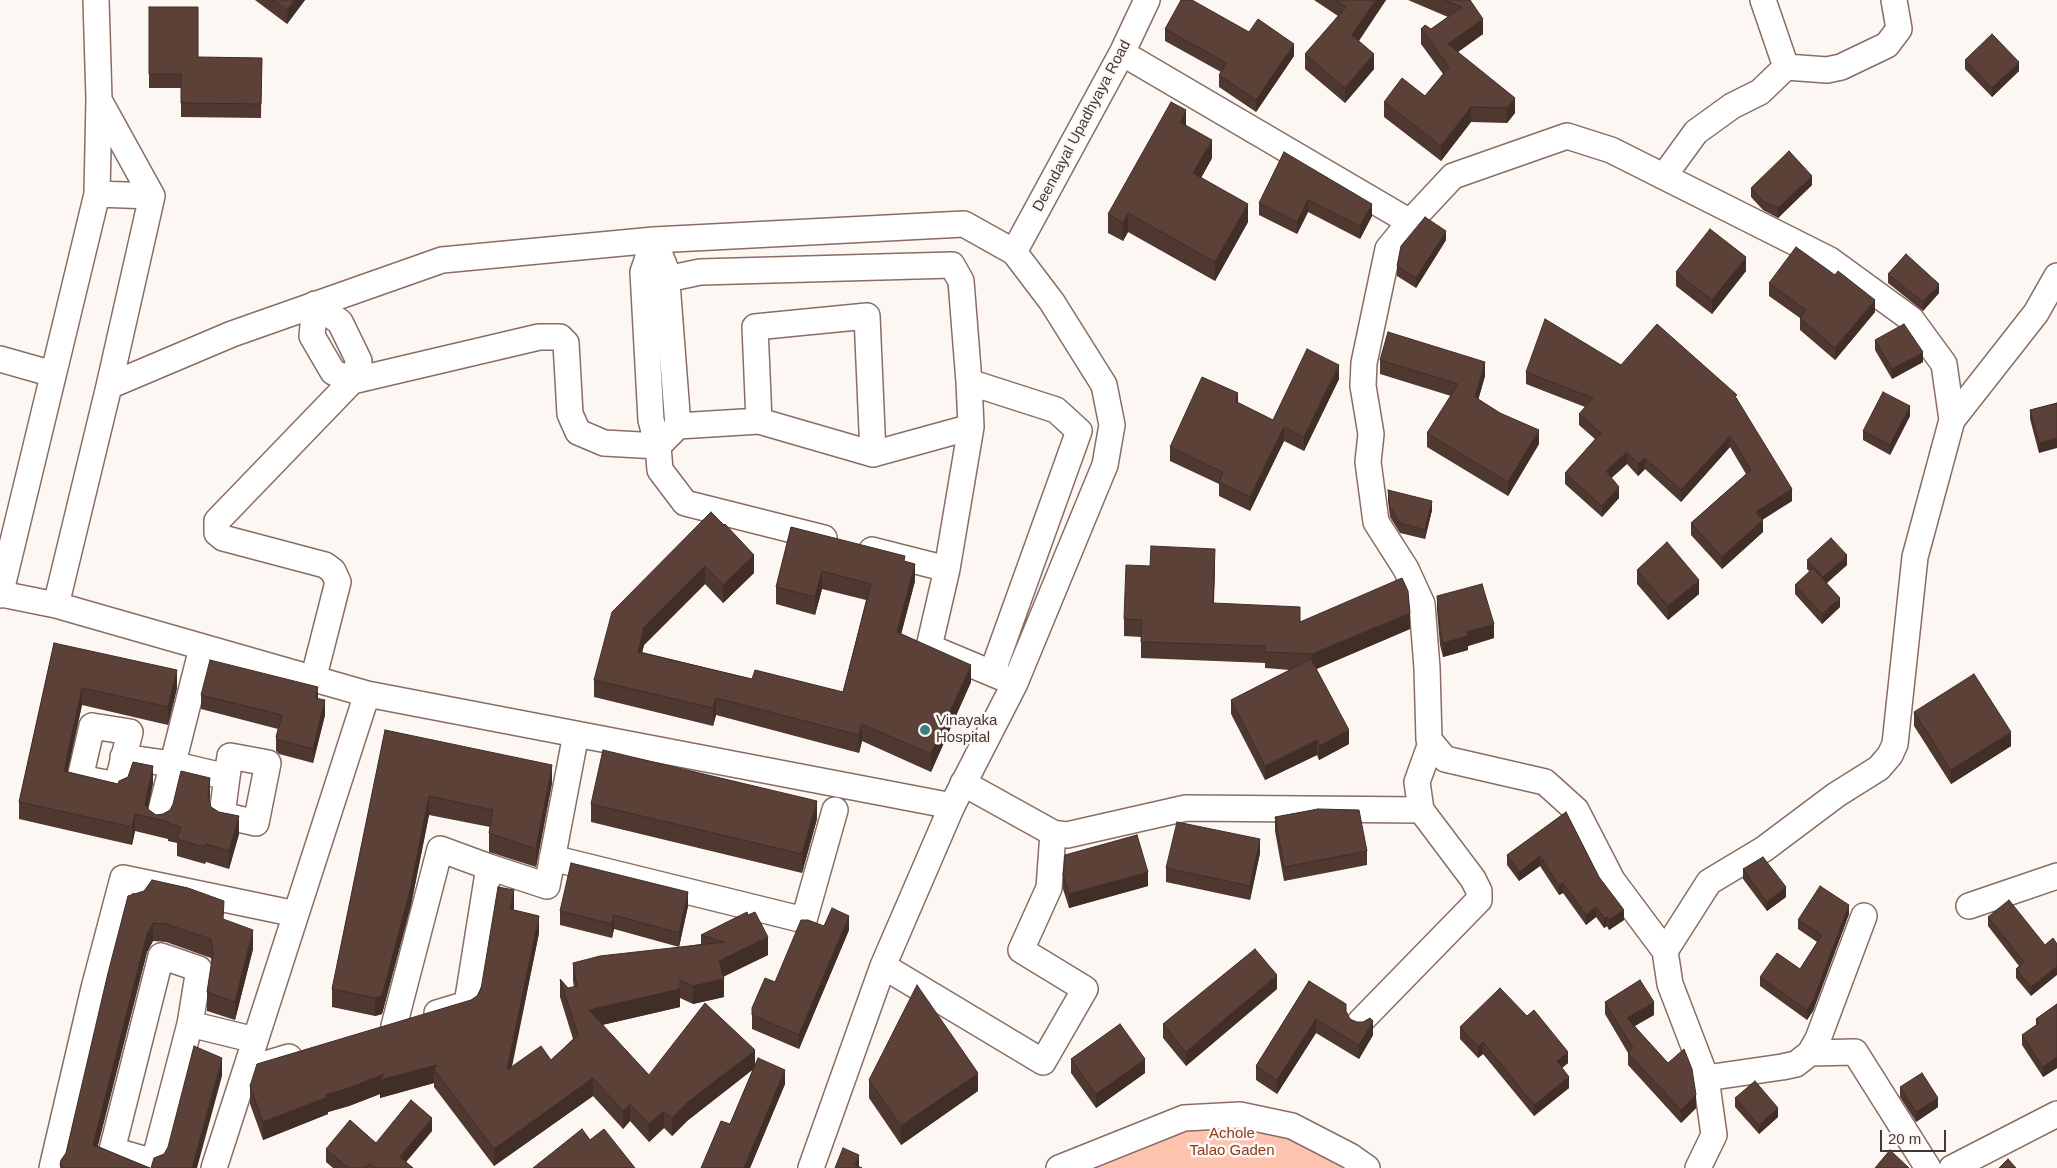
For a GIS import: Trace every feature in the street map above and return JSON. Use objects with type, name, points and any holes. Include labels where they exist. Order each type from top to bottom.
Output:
[{"type":"street","points":[[96,0],[97,194],[0,594],[56,605],[366,694],[952,806]]},
{"type":"street","name":"Deendayal Upadhyaya Road","points":[[1014,252],[1122,53],[1147,0]]},
{"type":"street","points":[[1763,0],[1786,67]]},
{"type":"street","points":[[1664,176],[1696,132],[1732,106],[1760,92],[1786,67],[1827,70],[1841,67],[1888,45],[1899,29],[1894,0]]},
{"type":"street","points":[[1122,53],[1410,222]]},
{"type":"street","points":[[56,605],[109,386],[152,196],[98,100]]},
{"type":"street","points":[[1698,1168],[1714,1135],[1706,1078],[1670,984],[1665,951],[1612,880],[1576,810],[1570,804],[1545,782],[1445,759],[1429,740],[1427,668],[1422,604],[1406,569],[1376,522],[1368,462],[1371,434],[1363,386],[1364,363],[1388,249],[1410,222],[1453,176],[1567,136],[1611,150],[1830,260],[1911,319],[1944,364],[1952,420]]},
{"type":"street","points":[[97,194],[152,196]]},
{"type":"street","points":[[109,386],[232,334],[442,260],[654,240],[964,224],[1014,252],[1052,302],[1104,385],[1112,425],[1104,465],[1015,683],[952,806],[884,966],[811,1168]]},
{"type":"street","points":[[654,240],[666,270],[678,426]]},
{"type":"street","points":[[654,240],[643,272],[651,420],[658,446],[660,470],[684,503],[947,569]]},
{"type":"street","points":[[667,279],[700,272],[952,265],[961,282],[970,382],[971,428],[947,569],[929,646],[1015,683]]},
{"type":"street","points":[[1665,951],[1709,882],[1764,849],[1836,795],[1879,768],[1890,755],[1895,744],[1914,557],[1952,420],[2036,313],[2057,276]]},
{"type":"street","points":[[315,304],[312,336],[333,372],[352,381]]},
{"type":"street","points":[[759,421],[755,326],[867,316],[873,454]]},
{"type":"street","points":[[313,680],[338,582],[334,571],[325,565],[223,538],[217,533],[215,528],[217,521],[352,381],[538,337],[560,336],[566,343],[570,414],[578,432],[604,443],[658,446],[678,426],[759,421],[873,454],[971,428]]},
{"type":"street","points":[[0,359],[52,374]]},
{"type":"street","points":[[970,382],[1056,410],[1079,431],[992,673]]},
{"type":"street","points":[[159,818],[202,648]]},
{"type":"street","points":[[214,1168],[366,694]]},
{"type":"street","points":[[488,867],[467,1004],[385,1029],[440,849],[547,886],[576,734]]},
{"type":"street","points":[[1360,1022],[1479,900],[1480,891],[1473,879],[1421,810],[1417,782],[1431,743]]},
{"type":"street","points":[[123,757],[172,764],[227,777]]},
{"type":"street","points":[[963,783],[1053,833],[1067,835],[1186,808],[1421,810]]},
{"type":"street","points":[[552,858],[804,920],[835,810]]},
{"type":"street","points":[[884,966],[1043,1062],[1086,989],[1021,950],[1049,888],[1053,833]]},
{"type":"street","points":[[1969,906],[2057,876]]},
{"type":"street","points":[[52,1168],[94,988],[123,878],[296,914]]},
{"type":"street","points":[[1706,1078],[1782,1068],[1796,1064],[1810,1053],[1818,1039],[1864,916]]},
{"type":"street","points":[[161,956],[199,969],[190,1024],[154,1162],[112,1150],[161,956]]},
{"type":"street","points":[[190,1024],[255,1040]]},
{"type":"street","points":[[246,1070],[310,1051]]},
{"type":"street","points":[[1810,1053],[1855,1052],[1928,1168]]},
{"type":"street","points":[[1952,1168],[2057,1114]]},
{"type":"street","points":[[1059,1168],[1184,1118],[1240,1115],[1292,1126],[1350,1156],[1367,1168]]},
{"type":"green space","name":"Achole Talao Gaden","points":[[1240,1115],[1367,1168],[1059,1168],[1081,1158]]},
{"type":"building","points":[[273,0],[295,0],[287,10]]},
{"type":"building","points":[[1181,0],[1192,0],[1249,32],[1258,19],[1294,44],[1256,100],[1219,75],[1227,63],[1165,29]]},
{"type":"building","points":[[1336,0],[1376,0],[1352,35],[1374,54],[1345,88],[1305,54],[1346,7]]},
{"type":"building","points":[[1444,0],[1470,0],[1483,19],[1448,44],[1515,98],[1507,108],[1471,107],[1441,146],[1384,102],[1402,78],[1425,96],[1449,67],[1421,29],[1425,25],[1431,29],[1462,7]]},
{"type":"building","points":[[149,7],[198,7],[198,57],[262,58],[261,104],[181,103],[181,74],[149,74]]},
{"type":"building","points":[[1992,34],[2019,62],[1992,88],[1965,60]]},
{"type":"building","points":[[1171,102],[1186,110],[1180,122],[1212,140],[1193,173],[1248,204],[1215,262],[1128,213],[1123,223],[1108,214]]},
{"type":"building","points":[[1789,151],[1812,176],[1778,208],[1763,201],[1751,188]]},
{"type":"building","points":[[1284,152],[1372,204],[1360,226],[1308,200],[1297,222],[1259,203]]},
{"type":"building","points":[[1425,217],[1446,231],[1416,278],[1397,266],[1401,246]]},
{"type":"building","points":[[1710,229],[1746,257],[1712,300],[1676,272]]},
{"type":"building","points":[[1796,247],[1835,275],[1838,271],[1875,300],[1835,348],[1800,318],[1806,310],[1769,283]]},
{"type":"building","points":[[1906,254],[1939,284],[1923,302],[1888,274]]},
{"type":"building","points":[[1545,319],[1621,365],[1657,324],[1737,395],[1735,396],[1792,489],[1756,512],[1763,520],[1722,557],[1691,523],[1751,470],[1730,436],[1681,490],[1645,458],[1638,464],[1627,452],[1606,471],[1619,487],[1602,506],[1565,473],[1601,433],[1579,414],[1593,398],[1526,372]]},
{"type":"building","points":[[1904,324],[1923,352],[1892,369],[1875,340]]},
{"type":"building","points":[[1388,332],[1485,362],[1475,397],[1500,413],[1539,430],[1508,482],[1427,433],[1458,384],[1380,360]]},
{"type":"building","points":[[1307,349],[1339,365],[1304,437],[1284,427],[1250,497],[1219,482],[1223,472],[1170,447],[1202,377],[1238,393],[1235,401],[1273,420]]},
{"type":"building","points":[[1883,392],[1910,406],[1890,445],[1863,431]]},
{"type":"building","points":[[2057,403],[2057,438],[2039,443],[2030,410]]},
{"type":"building","points":[[1388,490],[1432,501],[1425,530],[1400,523],[1390,507]]},
{"type":"building","points":[[711,512],[754,555],[723,585],[705,566],[644,627],[638,652],[752,679],[755,670],[843,692],[871,584],[822,571],[815,597],[776,587],[791,527],[905,556],[904,561],[915,564],[897,632],[971,665],[931,754],[862,724],[859,735],[716,698],[713,708],[594,680],[612,612]]},
{"type":"building","points":[[1831,538],[1847,555],[1823,577],[1807,560]]},
{"type":"building","points":[[1667,542],[1699,580],[1668,606],[1637,570]]},
{"type":"building","points":[[1151,546],[1215,549],[1213,603],[1300,607],[1300,622],[1402,578],[1408,591],[1410,613],[1312,654],[1265,652],[1265,646],[1141,642],[1142,620],[1124,619],[1126,565],[1150,566]]},
{"type":"building","points":[[1813,568],[1840,598],[1822,614],[1795,585]]},
{"type":"building","points":[[1482,584],[1494,624],[1467,632],[1468,636],[1443,643],[1437,596]]},
{"type":"building","points":[[54,643],[177,670],[168,707],[82,688],[64,771],[118,784],[119,781],[128,777],[133,762],[153,766],[145,804],[156,815],[170,810],[181,771],[210,778],[208,796],[211,807],[219,812],[239,816],[229,851],[206,844],[205,847],[177,839],[181,827],[169,822],[135,814],[132,827],[19,802]]},
{"type":"building","points":[[1311,659],[1349,730],[1319,746],[1317,740],[1265,766],[1231,700]]},
{"type":"building","points":[[210,660],[318,687],[315,698],[325,700],[313,749],[279,740],[276,737],[282,715],[201,695]]},
{"type":"building","points":[[1974,674],[2011,732],[1951,770],[1914,712]]},
{"type":"building","points":[[385,730],[552,765],[536,849],[489,833],[493,810],[429,796],[411,887],[382,996],[375,998],[332,989]]},
{"type":"building","points":[[603,750],[817,801],[802,854],[591,804]]},
{"type":"building","points":[[1318,809],[1359,810],[1367,851],[1284,867],[1275,817]]},
{"type":"building","points":[[1566,812],[1599,877],[1624,910],[1609,920],[1607,917],[1604,918],[1596,907],[1586,915],[1563,883],[1559,886],[1540,856],[1519,872],[1507,855]]},
{"type":"building","points":[[1177,822],[1260,839],[1250,886],[1166,868]]},
{"type":"building","points":[[1137,835],[1148,872],[1069,894],[1063,875],[1065,855]]},
{"type":"building","points":[[1763,857],[1786,887],[1767,902],[1743,869]]},
{"type":"building","points":[[571,863],[688,892],[679,933],[614,915],[612,924],[560,911]]},
{"type":"building","points":[[152,880],[188,888],[224,901],[223,919],[253,930],[235,1002],[207,992],[213,953],[211,939],[166,924],[153,923],[147,934],[93,1145],[150,1168],[66,1168],[60,1165],[61,1160],[66,1153],[128,896],[144,891]]},
{"type":"building","points":[[1820,886],[1849,905],[1813,1001],[1807,1010],[1760,977],[1777,953],[1800,969],[1822,935],[1798,920]]},
{"type":"building","points":[[498,887],[514,890],[510,909],[539,916],[507,1070],[541,1046],[551,1060],[578,1035],[560,979],[568,988],[577,986],[573,963],[600,956],[725,942],[701,935],[747,912],[748,915],[755,912],[768,937],[719,961],[724,979],[693,986],[680,980],[680,989],[589,1010],[649,1075],[705,1003],[755,1050],[687,1103],[672,1118],[664,1111],[649,1124],[630,1104],[623,1111],[593,1078],[494,1149],[434,1069],[437,1065],[380,1080],[384,1074],[325,1095],[328,1097],[263,1122],[250,1086],[257,1064],[471,1000],[477,996],[481,989]]},
{"type":"building","points":[[2009,900],[2045,945],[2053,938],[2057,944],[2057,966],[2031,987],[2016,969],[2024,962],[1988,917]]},
{"type":"building","points":[[832,908],[849,916],[799,1035],[752,1015],[752,1008],[765,978],[775,982],[801,920],[808,920],[824,926]]},
{"type":"building","points":[[1255,949],[1277,975],[1186,1052],[1163,1024]]},
{"type":"building","points":[[1640,980],[1654,1002],[1627,1018],[1668,1063],[1684,1049],[1692,1069],[1696,1095],[1681,1110],[1628,1053],[1633,1048],[1605,1002]]},
{"type":"building","points":[[1309,981],[1346,1004],[1346,1011],[1350,1019],[1363,1022],[1370,1018],[1373,1021],[1359,1045],[1316,1019],[1277,1080],[1256,1066]]},
{"type":"building","points":[[917,985],[978,1073],[901,1126],[869,1080]]},
{"type":"building","points":[[1500,988],[1527,1016],[1534,1010],[1568,1052],[1557,1061],[1569,1077],[1534,1105],[1483,1042],[1478,1047],[1460,1027]]},
{"type":"building","points":[[2057,1004],[2057,1057],[2043,1067],[2022,1035],[2039,1023],[2036,1019]]},
{"type":"building","points":[[1120,1024],[1145,1059],[1096,1094],[1071,1059]]},
{"type":"building","points":[[194,1046],[222,1058],[192,1168],[151,1168],[154,1158],[164,1154],[168,1147]]},
{"type":"building","points":[[758,1058],[785,1070],[744,1168],[701,1168],[721,1121],[730,1124]]},
{"type":"building","points":[[1922,1073],[1938,1098],[1916,1112],[1900,1087]]},
{"type":"building","points":[[1755,1081],[1778,1108],[1759,1125],[1735,1098]]},
{"type":"building","points":[[411,1100],[432,1118],[400,1157],[413,1168],[375,1168],[370,1163],[366,1168],[348,1168],[326,1149],[350,1120],[376,1143]]},
{"type":"building","points":[[582,1129],[590,1140],[604,1129],[635,1168],[533,1168]]},
{"type":"building","points":[[843,1148],[859,1155],[855,1165],[862,1168],[835,1168]]},
{"type":"building","points":[[1890,1150],[1909,1168],[1875,1168]]},
{"type":"building","points":[[2008,1159],[2016,1168],[1999,1168]]},
{"type":"place","name":"Vinayaka Hospital","points":[[925,730]]}]
